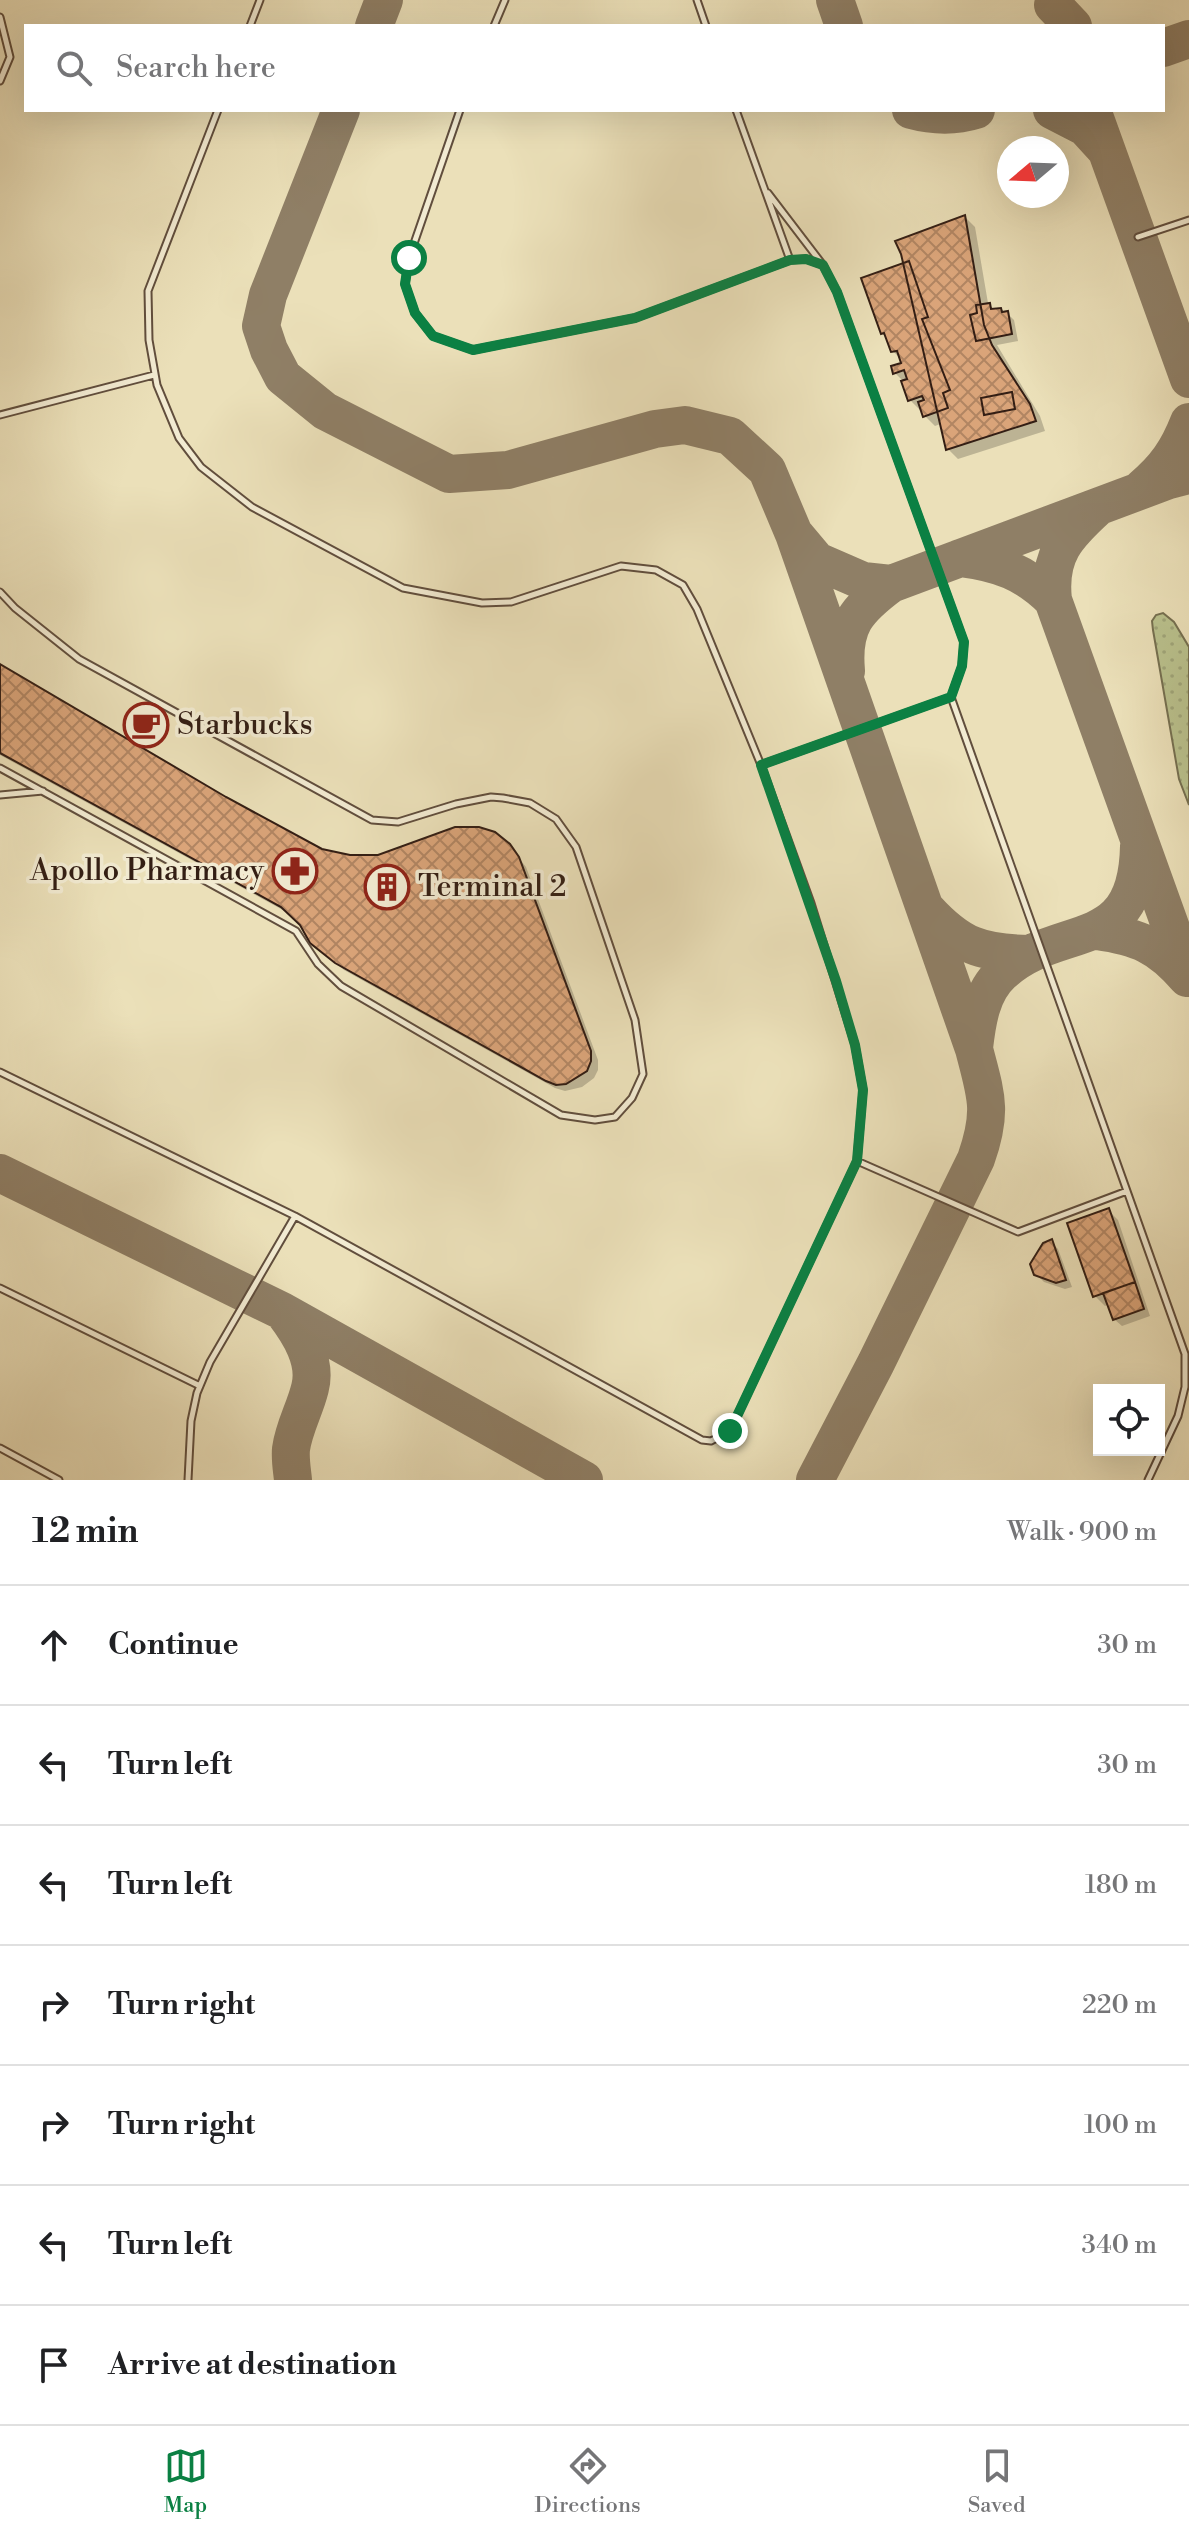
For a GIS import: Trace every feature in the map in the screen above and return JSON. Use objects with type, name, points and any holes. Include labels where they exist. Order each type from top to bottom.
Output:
[{"type":"lane","points":[[251,24],[260,0]]},
{"type":"lane","points":[[495,24],[505,0]]},
{"type":"lane","points":[[697,0],[705,24]]},
{"type":"lane","points":[[0,17],[10,57],[0,81]]},
{"type":"lane","points":[[0,1072],[295,1216],[702,1440],[711,1441],[730,1431],[857,1161],[863,1090],[855,1045],[811,903],[761,765],[697,609],[683,585],[656,570],[621,566],[511,602],[482,603],[403,588],[252,507],[201,467],[179,438],[154,375],[149,340],[148,291],[217,112]]},
{"type":"lane","points":[[459,112],[409,258],[405,284],[415,313],[433,336],[473,350],[635,318],[790,260],[806,259],[823,265]]},
{"type":"lane","points":[[737,112],[790,260]]},
{"type":"lane","points":[[764,188],[823,265],[837,292],[964,642],[962,666],[951,697],[1185,1354],[1185,1387],[1178,1416],[1148,1480]]},
{"type":"lane","points":[[1138,237],[1189,220]]},
{"type":"lane","points":[[0,415],[154,375]]},
{"type":"lane","points":[[0,592],[15,608],[79,659],[372,820],[398,822],[491,797],[530,803],[556,819],[576,847],[635,1020],[643,1074],[632,1098],[615,1117],[595,1120],[561,1115],[341,986],[318,964],[296,931],[0,768]]},
{"type":"lane","points":[[761,765],[951,697]]},
{"type":"lane","points":[[0,795],[45,791]]},
{"type":"lane","points":[[857,1161],[1018,1232],[1127,1191]]},
{"type":"lane","points":[[188,1480],[191,1421],[200,1386],[210,1362],[295,1216]]},
{"type":"lane","points":[[0,1288],[200,1386]]},
{"type":"lane","points":[[0,1448],[59,1480]]},
{"type":"green space","points":[[1163,613],[1174,622],[1189,647],[1189,805],[1179,779],[1153,630],[1152,621],[1156,615]]},
{"type":"building","points":[[965,215],[984,325],[992,345],[1030,404],[1036,421],[946,450],[901,254],[895,241]]},
{"type":"building","points":[[909,261],[928,317],[922,319],[950,390],[943,393],[948,408],[923,417],[918,402],[924,400],[922,396],[908,401],[901,381],[907,379],[904,370],[893,374],[891,366],[901,363],[897,351],[891,352],[884,333],[881,334],[861,278]]},
{"type":"building","points":[[990,303],[991,309],[1008,311],[1012,334],[976,341],[970,315],[977,313],[976,305]]},
{"type":"building","points":[[1012,392],[1015,409],[984,415],[981,398]]},
{"type":"building","name":"Terminal 2","points":[[0,664],[226,797],[322,849],[350,855],[378,855],[455,827],[479,827],[495,832],[510,844],[519,857],[591,1051],[587,1071],[566,1084],[556,1085],[546,1081],[335,963],[310,943],[300,925],[281,907],[0,753]]},
{"type":"building","points":[[1109,1208],[1135,1282],[1093,1297],[1067,1223]]},
{"type":"building","points":[[1052,1239],[1066,1280],[1056,1283],[1034,1275],[1030,1264],[1043,1243]]},
{"type":"building","points":[[1135,1282],[1144,1309],[1113,1320],[1103,1293]]},
{"type":"taxiway","points":[[375,24],[384,0]]},
{"type":"taxiway","points":[[835,0],[843,24]]},
{"type":"taxiway","points":[[1053,5],[1071,24]]},
{"type":"taxiway","points":[[1165,47],[1189,39]]},
{"type":"taxiway","points":[[340,112],[268,295],[261,326],[283,377],[325,411],[449,474],[508,470],[655,429],[685,425],[730,436],[767,470],[794,534],[974,1049],[986,1103],[985,1128],[976,1159],[815,1480]]},
{"type":"taxiway","points":[[919,112],[944,115],[968,112]]},
{"type":"taxiway","points":[[1056,112],[1085,127],[1106,150]]},
{"type":"taxiway","points":[[1093,112],[1189,379]]},
{"type":"taxiway","points":[[1142,488],[1170,458],[1189,422]]},
{"type":"taxiway","points":[[796,536],[817,561],[863,581],[891,584],[1189,475]]},
{"type":"taxiway","points":[[1098,507],[1068,537],[1057,558],[1053,571],[1053,600],[1189,978]]},
{"type":"taxiway","points":[[960,558],[1011,570],[1032,582],[1053,600]]},
{"type":"taxiway","points":[[846,671],[846,642],[854,620],[869,602],[891,584]]},
{"type":"taxiway","points":[[974,1048],[985,998],[1002,973],[1024,957],[1092,931],[1110,921],[1125,905],[1135,881],[1139,846]]},
{"type":"taxiway","points":[[927,910],[950,932],[972,945],[997,952],[1029,954]]},
{"type":"taxiway","points":[[1097,931],[1147,944],[1187,978]]},
{"type":"taxiway","points":[[0,1173],[282,1311],[584,1480]]},
{"type":"taxiway","points":[[284,1313],[301,1339],[309,1358],[312,1378],[291,1449],[293,1480]]},
{"type":"place","name":"Starbucks","points":[[146,725]]},
{"type":"place","name":"Apollo Pharmacy","points":[[295,871]]},
{"type":"place","name":"Terminal 2","points":[[387,887]]},
{"type":"route","points":[[409,258],[405,284],[415,313],[433,336],[473,350],[635,318],[790,260],[806,259],[823,265],[837,292],[964,642],[962,666],[951,697],[761,765],[836,981],[855,1045],[863,1090],[857,1161],[730,1431]]}]
